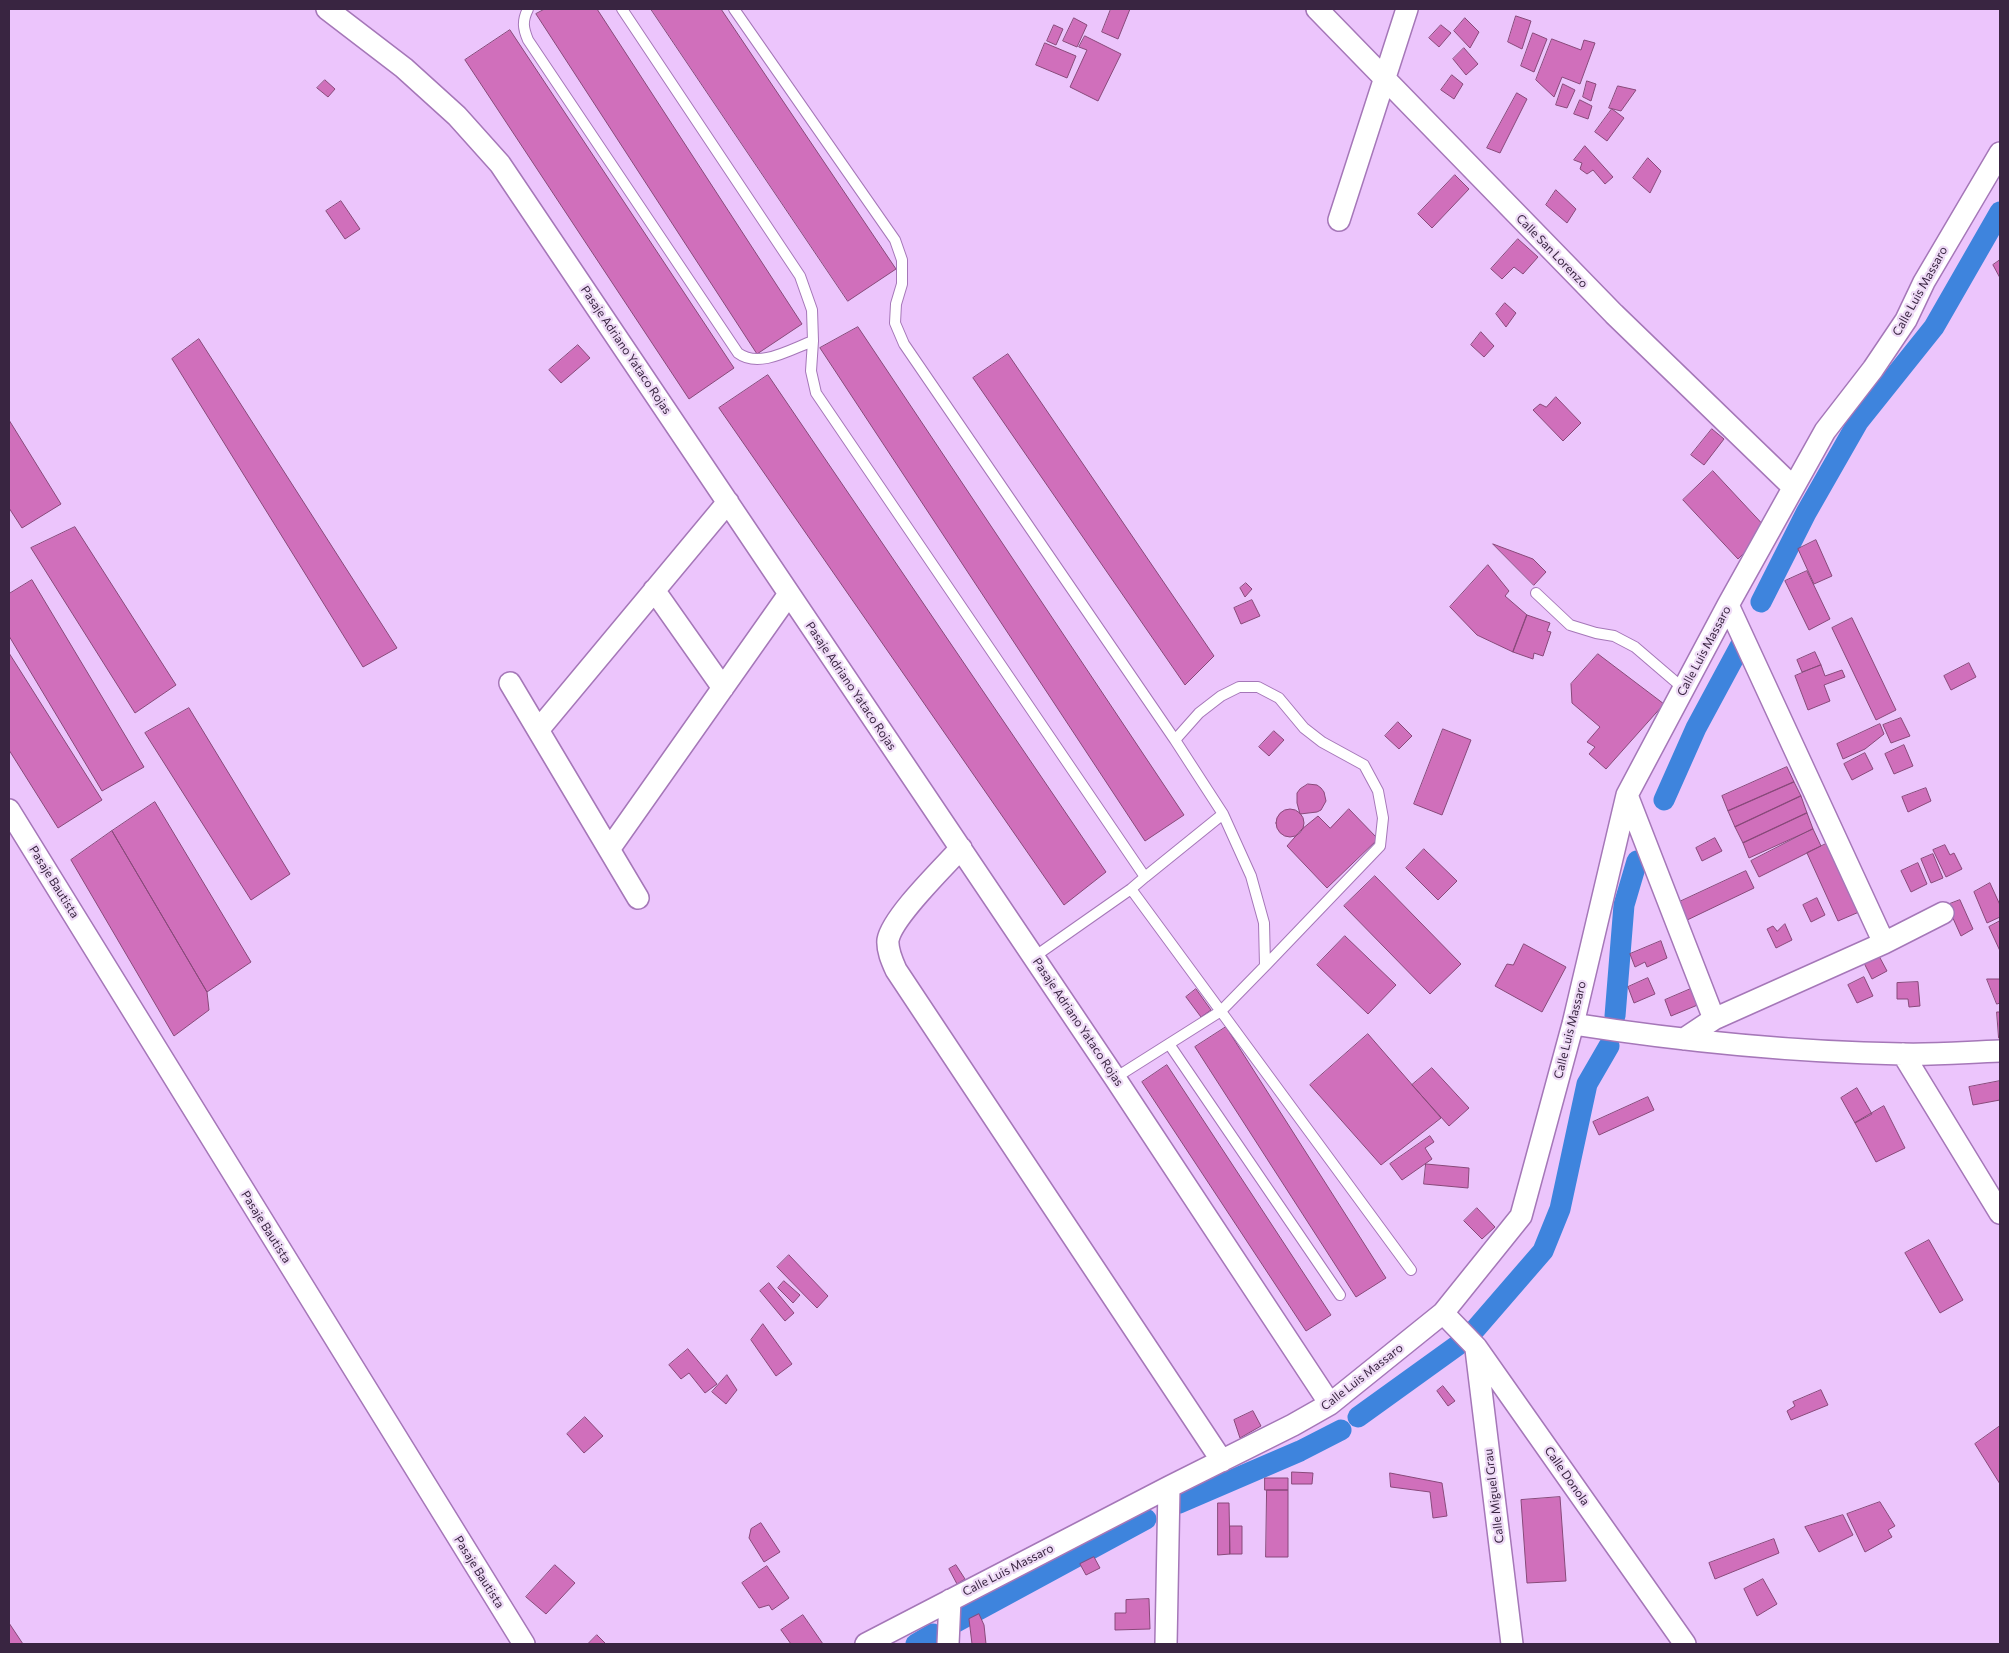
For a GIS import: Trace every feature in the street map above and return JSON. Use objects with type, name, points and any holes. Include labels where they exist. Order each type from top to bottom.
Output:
[{"type":"street","name":"Pasaje Adriano Yataco Rojas","points":[[327,9],[411,74],[457,116],[500,164],[1115,1078],[1330,1404]]},
{"type":"street","name":"Calle San Lorenzo","points":[[1317,9],[1614,314],[1793,488]]},
{"type":"street","points":[[1339,220],[1407,9]]},
{"type":"street","name":"Calle Luis Massaro","points":[[866,1644],[1169,1487],[1293,1426],[1330,1404],[1443,1313],[1521,1216],[1573,1024],[1627,795],[1728,605],[1825,431],[1873,369],[1906,320],[1924,282],[2000,153]]},
{"type":"street","points":[[539,729],[728,502]]},
{"type":"street","points":[[654,590],[723,688]]},
{"type":"street","points":[[610,848],[789,594]]},
{"type":"street","points":[[1728,605],[1884,943]]},
{"type":"street","points":[[510,683],[610,848],[638,898]]},
{"type":"street","points":[[1627,795],[1714,1019]]},
{"type":"street","name":"Pasaje Bautista","points":[[9,810],[524,1644]]},
{"type":"street","points":[[961,848],[894,924],[888,940],[890,955],[896,970],[1222,1461]]},
{"type":"street","points":[[1684,1039],[1714,1019],[1884,943],[1943,913]]},
{"type":"street","points":[[1573,1024],[1648,1036],[1767,1048],[1903,1054],[2000,1051]]},
{"type":"street","points":[[1903,1054],[2000,1213]]},
{"type":"street","name":"Calle Donola","points":[[1443,1313],[1476,1347],[1685,1644]]},
{"type":"street","name":"Calle Miguel Grau","points":[[1476,1347],[1512,1644]]},
{"type":"street","points":[[1166,1644],[1169,1487]]},
{"type":"street","points":[[948,1644],[950,1600]]},
{"type":"lane","points":[[528,9],[524,16],[523,28],[528,40],[738,353],[746,359],[755,361],[813,341]]},
{"type":"lane","points":[[622,9],[800,276],[812,310],[813,341],[811,371],[816,393],[1145,877]]},
{"type":"lane","points":[[734,9],[895,240],[902,260],[902,284],[896,304],[895,322],[904,344],[1224,814],[1251,876],[1264,923],[1265,966]]},
{"type":"lane","points":[[1536,593],[1570,625],[1596,634],[1614,636],[1636,647],[1684,689]]},
{"type":"lane","points":[[1115,1078],[1221,1011],[1380,846],[1383,818],[1378,791],[1364,765],[1322,742],[1304,728],[1279,698],[1258,687],[1239,688],[1221,696],[1199,713],[1175,740]]},
{"type":"lane","points":[[1034,957],[1132,889],[1224,814]]},
{"type":"lane","points":[[1132,889],[1411,1270]]},
{"type":"lane","points":[[1169,1044],[1340,1295]]},
{"type":"building","points":[[545,9],[597,9],[802,324],[757,354],[536,14]]},
{"type":"building","points":[[651,9],[721,9],[896,269],[848,301]]},
{"type":"building","points":[[1111,9],[1130,9],[1118,39],[1102,32]]},
{"type":"building","points":[[1516,16],[1531,21],[1522,49],[1508,42]]},
{"type":"building","points":[[1074,18],[1087,25],[1077,47],[1063,41]]},
{"type":"building","points":[[1465,18],[1479,32],[1470,48],[1454,31]]},
{"type":"building","points":[[1054,25],[1063,29],[1056,45],[1047,41]]},
{"type":"building","points":[[1441,25],[1451,33],[1439,47],[1429,38]]},
{"type":"building","points":[[510,30],[734,368],[689,399],[465,60]]},
{"type":"building","points":[[1533,33],[1547,39],[1534,72],[1521,66]]},
{"type":"building","points":[[1085,36],[1121,54],[1098,101],[1070,87],[1087,50],[1079,47]]},
{"type":"building","points":[[1552,39],[1581,50],[1584,40],[1595,43],[1580,84],[1562,77],[1554,97],[1536,80]]},
{"type":"building","points":[[1045,43],[1076,56],[1067,78],[1036,65]]},
{"type":"building","points":[[1464,48],[1478,64],[1466,75],[1453,59]]},
{"type":"building","points":[[1452,75],[1463,84],[1454,99],[1441,90]]},
{"type":"building","points":[[325,80],[335,89],[328,97],[317,88]]},
{"type":"building","points":[[1587,81],[1596,84],[1591,101],[1583,97]]},
{"type":"building","points":[[1563,84],[1575,90],[1567,108],[1556,105]]},
{"type":"building","points":[[1618,86],[1636,90],[1621,111],[1609,108]]},
{"type":"building","points":[[1517,93],[1527,99],[1500,153],[1487,148]]},
{"type":"building","points":[[1580,100],[1592,106],[1588,119],[1574,114]]},
{"type":"building","points":[[1612,109],[1624,118],[1607,141],[1595,132]]},
{"type":"building","points":[[1585,146],[1613,177],[1605,184],[1593,170],[1587,174],[1580,169],[1582,163],[1574,160]]},
{"type":"building","points":[[1648,158],[1661,171],[1650,193],[1633,178]]},
{"type":"building","points":[[1455,175],[1469,189],[1432,228],[1418,214]]},
{"type":"building","points":[[1556,190],[1576,209],[1567,223],[1546,205]]},
{"type":"building","points":[[341,201],[360,229],[345,239],[326,211]]},
{"type":"building","points":[[1518,239],[1538,257],[1523,274],[1514,267],[1502,279],[1491,269]]},
{"type":"building","points":[[2000,260],[2000,278],[1993,265]]},
{"type":"building","points":[[1505,303],[1516,313],[1506,327],[1496,314]]},
{"type":"building","points":[[858,327],[1184,815],[1145,841],[820,348]]},
{"type":"building","points":[[1481,332],[1494,346],[1484,357],[1471,345]]},
{"type":"building","points":[[199,339],[397,648],[363,667],[172,359]]},
{"type":"building","points":[[578,345],[590,358],[561,383],[549,370]]},
{"type":"building","points":[[1008,354],[1214,656],[1185,685],[973,378]]},
{"type":"building","points":[[768,375],[1106,872],[1064,905],[719,408]]},
{"type":"building","points":[[1556,397],[1581,423],[1563,441],[1533,410],[1540,404],[1546,407]]},
{"type":"building","points":[[9,420],[61,504],[22,528],[9,508]]},
{"type":"building","points":[[1712,429],[1724,439],[1704,465],[1691,455]]},
{"type":"building","points":[[1713,471],[1768,530],[1738,559],[1683,500]]},
{"type":"building","points":[[75,527],[176,685],[135,713],[31,548]]},
{"type":"building","points":[[1816,540],[1832,576],[1814,584],[1798,549]]},
{"type":"building","points":[[1493,544],[1533,559],[1546,572],[1534,585]]},
{"type":"building","points":[[1488,565],[1509,591],[1505,596],[1527,615],[1513,652],[1477,635],[1450,607]]},
{"type":"building","points":[[1807,571],[1830,619],[1809,630],[1785,581]]},
{"type":"building","points":[[32,580],[144,767],[102,791],[9,636],[9,594]]},
{"type":"building","points":[[1246,583],[1252,589],[1245,597],[1240,588]]},
{"type":"building","points":[[1252,600],[1260,616],[1241,624],[1234,608]]},
{"type":"building","points":[[1527,615],[1550,623],[1547,631],[1551,632],[1543,656],[1534,653],[1533,659],[1513,652]]},
{"type":"building","points":[[1852,618],[1896,710],[1876,720],[1832,628]]},
{"type":"building","points":[[1815,652],[1821,665],[1802,672],[1797,660]]},
{"type":"building","points":[[9,653],[102,800],[58,828],[9,750]]},
{"type":"building","points":[[1598,654],[1664,704],[1606,769],[1589,754],[1595,747],[1587,742],[1600,727],[1572,703],[1571,684]]},
{"type":"building","points":[[1969,663],[1976,677],[1951,690],[1944,676]]},
{"type":"building","points":[[1821,665],[1825,676],[1842,670],[1845,677],[1824,685],[1830,701],[1808,710],[1795,676]]},
{"type":"building","points":[[189,708],[290,874],[251,900],[145,733]]},
{"type":"building","points":[[1901,718],[1910,736],[1891,743],[1883,725]]},
{"type":"building","points":[[1398,722],[1412,736],[1399,749],[1385,736]]},
{"type":"building","points":[[1880,724],[1884,734],[1865,749],[1843,759],[1837,744]]},
{"type":"building","points":[[1443,729],[1471,740],[1442,815],[1414,804]]},
{"type":"building","points":[[1274,731],[1284,740],[1269,756],[1259,747]]},
{"type":"building","points":[[1904,745],[1913,766],[1894,774],[1885,754]]},
{"type":"building","points":[[1865,753],[1873,769],[1852,780],[1844,764]]},
{"type":"building","points":[[1787,767],[1794,782],[1728,811],[1722,796]]},
{"type":"building","points":[[1794,782],[1801,796],[1735,827],[1728,811]]},
{"type":"building","points":[[1308,784],[1317,785],[1321,788],[1326,801],[1321,810],[1317,812],[1300,814],[1297,793]]},
{"type":"building","points":[[1926,788],[1931,801],[1908,812],[1902,797]]},
{"type":"building","points":[[1801,796],[1807,813],[1743,843],[1735,827]]},
{"type":"building","points":[[155,802],[251,962],[207,992],[112,831]]},
{"type":"building","points":[[1290,809],[1300,813],[1304,823],[1300,833],[1290,837],[1280,833],[1276,823],[1280,813]]},
{"type":"building","points":[[1349,809],[1378,839],[1327,888],[1287,846],[1302,829],[1318,816],[1330,828]]},
{"type":"building","points":[[1807,813],[1813,829],[1749,858],[1743,843]]},
{"type":"building","points":[[1813,829],[1821,846],[1759,877],[1751,861]]},
{"type":"building","points":[[112,831],[207,992],[209,1010],[174,1036],[71,860]]},
{"type":"building","points":[[1715,838],[1722,851],[1702,861],[1696,848]]},
{"type":"building","points":[[1828,843],[1859,912],[1838,921],[1807,853]]},
{"type":"building","points":[[1945,845],[1950,855],[1954,853],[1962,869],[1946,877],[1933,850]]},
{"type":"building","points":[[1424,849],[1457,881],[1438,900],[1406,868]]},
{"type":"building","points":[[1933,854],[1943,878],[1931,883],[1921,859]]},
{"type":"building","points":[[1918,863],[1927,884],[1911,892],[1901,871]]},
{"type":"building","points":[[1746,871],[1754,888],[1683,922],[1675,904]]},
{"type":"building","points":[[1375,876],[1461,964],[1430,994],[1344,906]]},
{"type":"building","points":[[1990,883],[2000,905],[2000,917],[1987,923],[1974,892]]},
{"type":"building","points":[[1817,898],[1825,915],[1811,922],[1803,905]]},
{"type":"building","points":[[1960,900],[1973,929],[1961,936],[1947,905]]},
{"type":"building","points":[[2000,921],[2000,951],[1989,927]]},
{"type":"building","points":[[1785,924],[1792,940],[1776,948],[1767,929],[1773,926],[1777,931]]},
{"type":"building","points":[[1345,936],[1396,985],[1368,1014],[1317,965]]},
{"type":"building","points":[[1661,941],[1667,958],[1647,967],[1645,962],[1635,967],[1630,954]]},
{"type":"building","points":[[1524,944],[1566,967],[1542,1012],[1495,986],[1507,964],[1513,965]]},
{"type":"building","points":[[1879,956],[1887,971],[1872,979],[1864,963]]},
{"type":"building","points":[[1864,977],[1873,996],[1857,1003],[1848,985]]},
{"type":"building","points":[[1648,978],[1655,994],[1634,1003],[1628,987]]},
{"type":"building","points":[[1987,979],[2000,979],[2000,1003],[1997,1004]]},
{"type":"building","points":[[1918,982],[1920,1006],[1909,1007],[1908,999],[1897,999],[1897,983]]},
{"type":"building","points":[[1693,988],[1700,1004],[1671,1016],[1665,1000]]},
{"type":"building","points":[[1196,989],[1211,1010],[1201,1017],[1186,997]]},
{"type":"building","points":[[1997,1012],[2000,1012],[2000,1038],[1999,1038]]},
{"type":"building","points":[[1226,1027],[1386,1278],[1356,1297],[1195,1047]]},
{"type":"building","points":[[1368,1034],[1441,1118],[1381,1165],[1310,1085]]},
{"type":"building","points":[[1167,1065],[1331,1315],[1306,1331],[1142,1082]]},
{"type":"building","points":[[1432,1068],[1469,1108],[1449,1126],[1412,1085]]},
{"type":"building","points":[[2000,1081],[2000,1100],[1973,1105],[1969,1087]]},
{"type":"building","points":[[1857,1088],[1872,1114],[1855,1123],[1841,1098]]},
{"type":"building","points":[[1648,1097],[1654,1110],[1599,1135],[1593,1122]]},
{"type":"building","points":[[1884,1106],[1905,1148],[1876,1162],[1855,1123]]},
{"type":"building","points":[[1430,1136],[1434,1142],[1425,1148],[1432,1159],[1402,1180],[1390,1164]]},
{"type":"building","points":[[1426,1164],[1469,1168],[1468,1188],[1424,1184]]},
{"type":"building","points":[[1477,1208],[1495,1227],[1482,1239],[1464,1221]]},
{"type":"building","points":[[1929,1240],[1963,1300],[1940,1313],[1905,1253]]},
{"type":"building","points":[[789,1255],[828,1296],[817,1308],[777,1267]]},
{"type":"building","points":[[784,1281],[800,1295],[793,1303],[778,1288]]},
{"type":"building","points":[[769,1283],[794,1313],[785,1321],[760,1291]]},
{"type":"building","points":[[763,1324],[792,1364],[776,1376],[751,1340]]},
{"type":"building","points":[[688,1349],[717,1384],[705,1393],[689,1373],[681,1379],[669,1365]]},
{"type":"building","points":[[727,1375],[737,1390],[726,1404],[712,1392]]},
{"type":"building","points":[[1443,1386],[1455,1401],[1448,1406],[1437,1391]]},
{"type":"building","points":[[1821,1390],[1828,1405],[1791,1420],[1787,1411],[1795,1406],[1793,1402]]},
{"type":"building","points":[[1253,1411],[1261,1426],[1240,1438],[1234,1420]]},
{"type":"building","points":[[585,1417],[603,1436],[584,1453],[567,1434]]},
{"type":"building","points":[[2000,1426],[2000,1484],[1975,1444]]},
{"type":"building","points":[[1292,1472],[1313,1473],[1312,1484],[1292,1484]]},
{"type":"building","points":[[1390,1473],[1442,1483],[1447,1516],[1433,1518],[1430,1492],[1391,1487]]},
{"type":"building","points":[[1265,1478],[1288,1478],[1288,1490],[1265,1490]]},
{"type":"building","points":[[1267,1490],[1288,1490],[1288,1557],[1266,1557]]},
{"type":"building","points":[[1560,1497],[1566,1581],[1527,1583],[1521,1500]]},
{"type":"building","points":[[1880,1502],[1895,1526],[1888,1530],[1892,1537],[1865,1552],[1847,1514]]},
{"type":"building","points":[[1218,1503],[1229,1503],[1230,1554],[1218,1555]]},
{"type":"building","points":[[1843,1515],[1853,1535],[1819,1552],[1805,1527]]},
{"type":"building","points":[[761,1523],[780,1552],[764,1562],[749,1538],[751,1529]]},
{"type":"building","points":[[1230,1526],[1242,1526],[1242,1554],[1230,1554]]},
{"type":"building","points":[[1774,1539],[1779,1553],[1715,1579],[1709,1563]]},
{"type":"building","points":[[1094,1557],[1100,1568],[1086,1575],[1080,1564]]},
{"type":"building","points":[[555,1565],[575,1583],[546,1614],[526,1597]]},
{"type":"building","points":[[956,1565],[965,1579],[957,1584],[949,1569]]},
{"type":"building","points":[[767,1566],[789,1598],[772,1610],[769,1605],[759,1608],[742,1583]]},
{"type":"building","points":[[1763,1579],[1777,1604],[1757,1616],[1744,1589]]},
{"type":"building","points":[[1149,1599],[1150,1629],[1115,1630],[1115,1613],[1126,1613],[1126,1600]]},
{"type":"building","points":[[979,1614],[984,1625],[986,1644],[972,1644],[969,1619]]},
{"type":"building","points":[[803,1615],[823,1644],[791,1644],[781,1630]]},
{"type":"building","points":[[9,1623],[23,1644],[9,1644]]},
{"type":"building","points":[[597,1635],[606,1644],[588,1644]]},
{"type":"waterway","points":[[1761,602],[1806,513],[1858,422],[1934,327],[2000,212]]},
{"type":"waterway","points":[[1664,800],[1696,728],[1744,639]]},
{"type":"waterway","points":[[1615,1016],[1624,905],[1637,861]]},
{"type":"waterway","points":[[1472,1333],[1543,1251],[1560,1209],[1587,1084],[1609,1046]]},
{"type":"waterway","points":[[1358,1417],[1458,1345]]},
{"type":"waterway","points":[[1179,1503],[1300,1451],[1341,1430]]},
{"type":"waterway","points":[[956,1622],[1146,1519]]},
{"type":"waterway","points":[[916,1644],[933,1634]]}]
